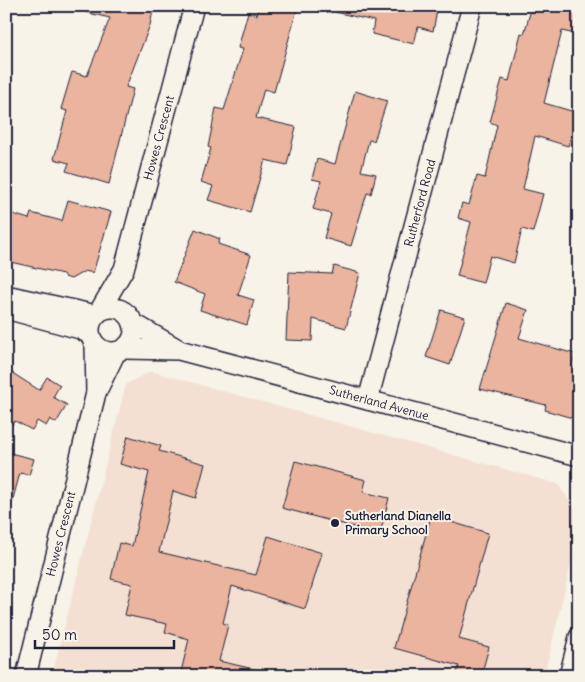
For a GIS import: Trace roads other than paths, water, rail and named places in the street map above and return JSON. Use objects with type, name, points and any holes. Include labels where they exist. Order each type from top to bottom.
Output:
[{"type":"street","name":"Howes Crescent","points":[[98,313],[124,269],[194,6]]},
{"type":"street","name":"Rutherford Road","points":[[368,400],[472,6]]},
{"type":"street","name":"Howes Crescent","points":[[124,269],[129,318]]},
{"type":"street","points":[[6,295],[98,313],[116,307],[129,318],[133,337],[120,351],[108,352],[80,329],[6,310]]},
{"type":"street","points":[[92,339],[89,326],[98,313]]},
{"type":"street","name":"Sutherland Avenue","points":[[129,318],[179,350]]},
{"type":"street","name":"Howes Crescent","points":[[92,339],[96,393]]},
{"type":"street","name":"Sutherland Avenue","points":[[120,351],[179,350],[579,456]]},
{"type":"street","name":"Howes Crescent","points":[[26,676],[96,393],[120,351]]},
{"type":"street","points":[[569,676],[579,637]]},
{"type":"place","name":"Sutherland Dianella Primary School","points":[[335,523]]}]
